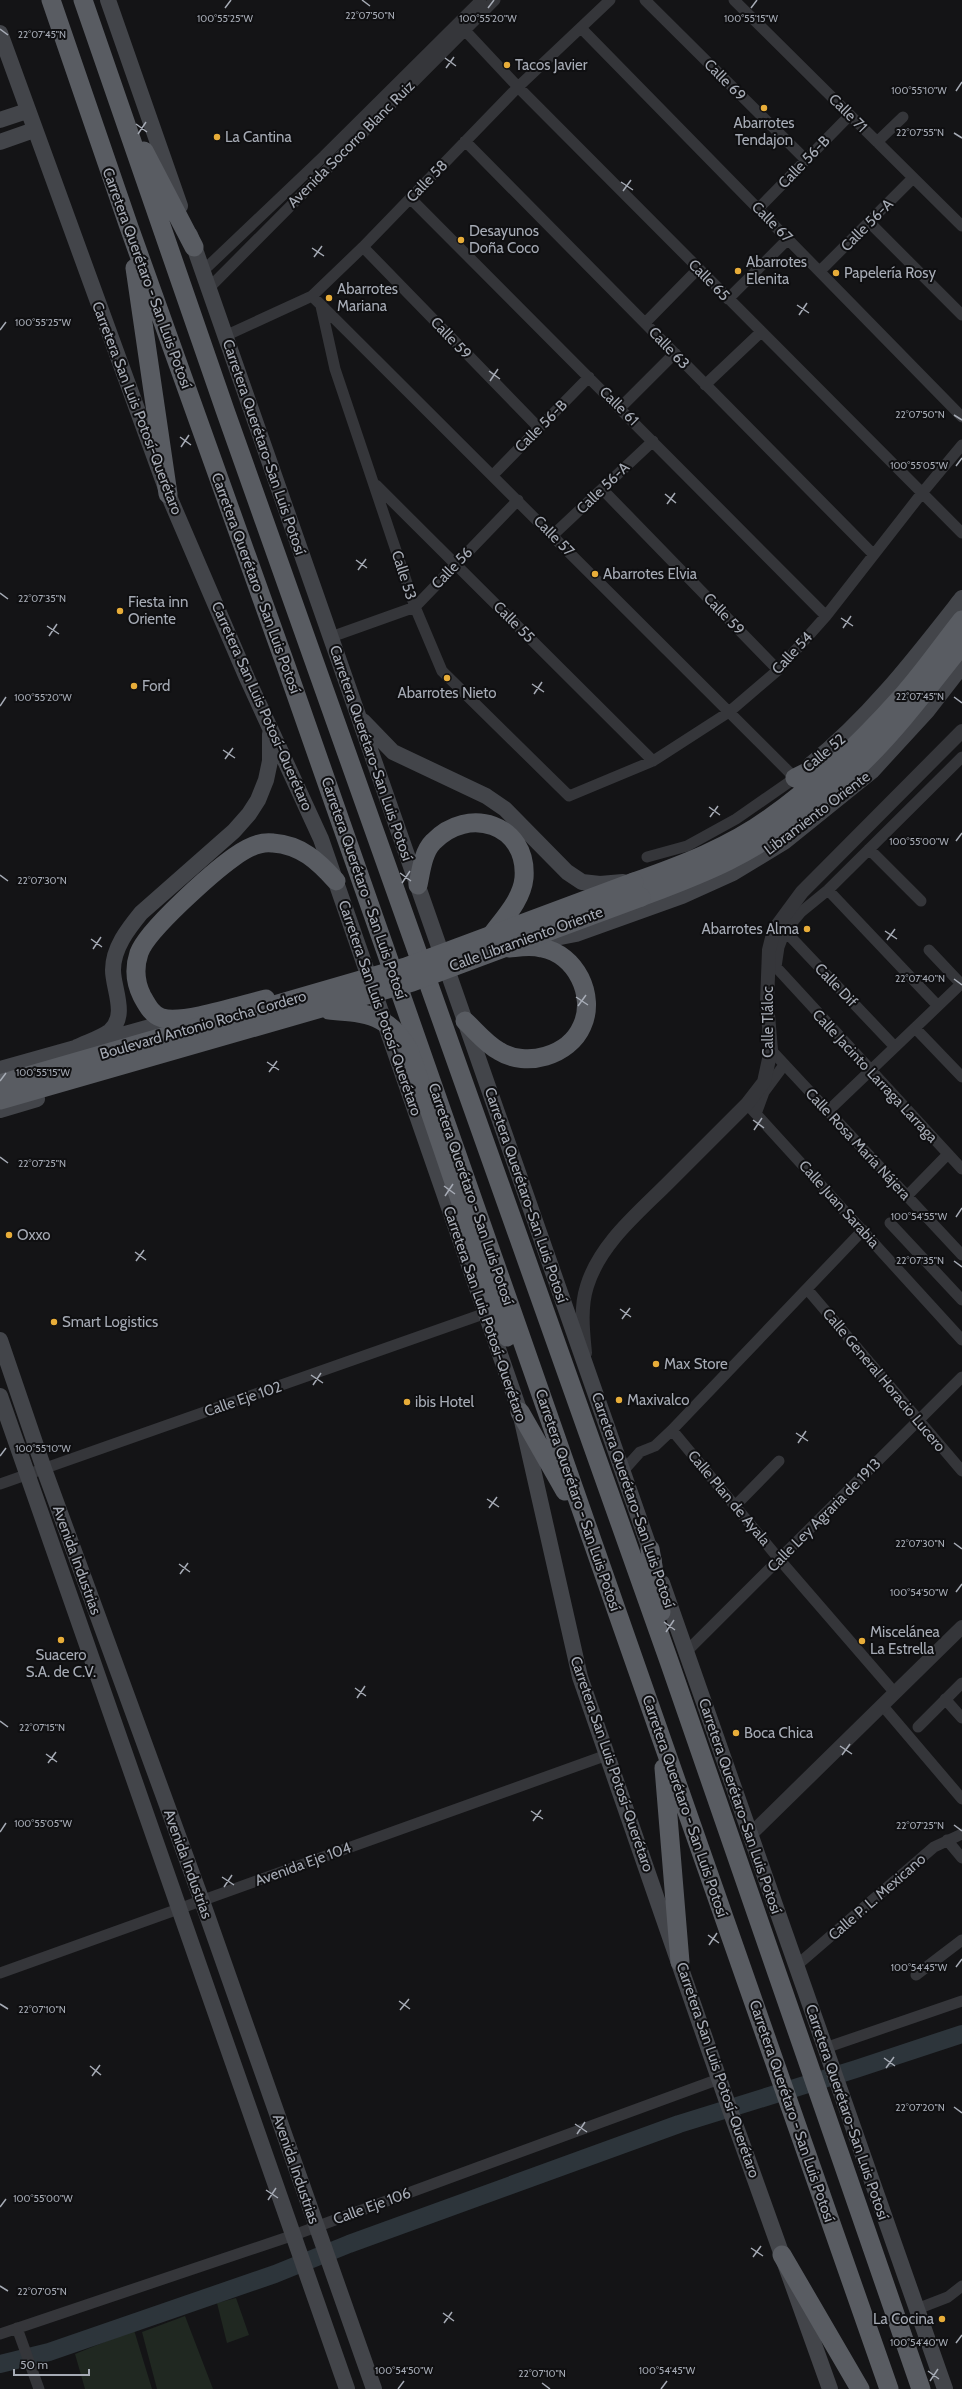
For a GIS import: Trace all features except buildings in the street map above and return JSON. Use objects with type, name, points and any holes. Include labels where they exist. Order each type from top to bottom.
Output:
[{"type":"highway","name":"Carretera Querétaro - San Luis Potosí","points":[[51,0],[129,227],[286,666],[588,1531],[776,2062],[889,2389]]},
{"type":"highway","name":"Carretera Querétaro - San Luis Potosí","points":[[83,0],[223,405],[669,1661],[804,2055],[921,2389]]},
{"type":"highway","points":[[116,95],[194,247]]},
{"type":"highway","points":[[129,227],[168,494]]},
{"type":"highway","name":"Libramiento Oriente","points":[[911,698],[962,620]]},
{"type":"highway","name":"Libramiento Oriente","points":[[638,890],[672,869],[720,848],[770,818],[857,756],[962,645]]},
{"type":"highway","points":[[795,778],[857,756],[911,698]]},
{"type":"highway","points":[[418,885],[425,857],[432,843],[459,824],[475,821],[492,825],[507,834],[518,849],[524,864],[524,879],[519,896],[495,941],[543,948],[569,962],[579,976],[586,995],[586,1015],[582,1027],[561,1049],[541,1059],[521,1059],[499,1051],[465,1021]]},
{"type":"highway","points":[[291,999],[274,997],[179,1019],[161,1018],[148,1009],[139,989],[135,970],[139,952],[148,936],[168,915],[234,856],[254,846],[272,842],[295,847],[319,862],[336,881]]},
{"type":"highway","name":"Calle Libramiento Oriente","points":[[409,974],[495,941],[638,890]]},
{"type":"highway","name":"Boulevard Antonio Rocha Cordero","points":[[0,1084],[291,999],[409,974]]},
{"type":"highway","name":"Boulevard Antonio Rocha Cordero","points":[[0,1100],[315,1009],[409,974]]},
{"type":"highway","points":[[315,1009],[355,1012],[377,1017],[386,1022],[401,1037],[409,1050],[553,1470]]},
{"type":"highway","points":[[520,1412],[588,1531]]},
{"type":"highway","points":[[650,1549],[669,1661]]},
{"type":"highway","points":[[662,1741],[680,1962]]},
{"type":"highway","points":[[782,2255],[860,2389]]},
{"type":"main road","name":"Carretera Querétaro-San Luis Potosí","points":[[108,0],[839,2091],[945,2389]]},
{"type":"main road","name":"Carretera San Luis Potosí-Querétaro","points":[[0,33],[27,111],[168,494],[321,839],[336,881],[520,1412],[580,1677],[680,1962],[719,2079],[830,2389]]},
{"type":"main road","points":[[0,120],[27,111]]},
{"type":"main road","points":[[0,142],[34,130]]},
{"type":"main road","name":"Calle 52","points":[[795,778],[842,740],[911,698],[962,598]]},
{"type":"main road","name":"Libramiento Oriente","points":[[495,941],[576,934],[682,896],[733,873],[784,842],[832,805],[872,771],[911,698],[962,666]]},
{"type":"main road","points":[[359,717],[392,752],[486,796],[504,809],[567,872],[582,882],[638,890]]},
{"type":"main road","points":[[77,1047],[110,1031],[118,1018],[119,996],[113,969],[118,947],[128,929],[141,913],[234,831],[258,800],[270,761],[270,726]]},
{"type":"main road","name":"Boulevard Antonio Rocha Cordero","points":[[0,1069],[179,1019]]},
{"type":"main road","name":"Boulevard Antonio Rocha Cordero","points":[[0,1110],[171,1060],[186,1046]]},
{"type":"main road","name":"Avenida Industrias","points":[[0,1340],[44,1469],[202,1901],[329,2265],[374,2389]]},
{"type":"main road","name":"Avenida Industrias","points":[[0,1396],[347,2389]]},
{"type":"street","name":"Avenida Socorro Blanc Ruiz","points":[[208,288],[461,27],[481,0]]},
{"type":"street","name":"Avenida Socorro Blanc Ruiz","points":[[203,271],[461,27],[495,0]]},
{"type":"street","name":"Calle 58","points":[[225,336],[312,296],[363,247],[518,87],[610,0]]},
{"type":"street","name":"Calle 69","points":[[645,0],[806,160]]},
{"type":"street","name":"Calle 71","points":[[734,0],[962,226]]},
{"type":"street","name":"Calle 65","points":[[461,27],[518,87],[698,269],[962,533]]},
{"type":"street","name":"Calle 67","points":[[581,28],[962,417]]},
{"type":"street","name":"Calle 56-B","points":[[758,209],[850,115]]},
{"type":"street","points":[[877,142],[903,117]]},
{"type":"street","name":"Calle 63","points":[[465,141],[874,554]]},
{"type":"street","name":"Calle 56-A","points":[[820,271],[913,178]]},
{"type":"street","name":"Calle 61","points":[[410,198],[826,616]]},
{"type":"street","points":[[869,222],[962,315]]},
{"type":"street","points":[[728,299],[788,239]]},
{"type":"street","points":[[236,240],[238,248],[245,250]]},
{"type":"street","name":"Calle 59","points":[[363,247],[539,428]]},
{"type":"street","points":[[645,323],[698,269]]},
{"type":"street","name":"Calle 57","points":[[312,296],[554,535],[795,778]]},
{"type":"street","name":"Calle 53","points":[[321,306],[335,369],[415,607],[442,671],[569,796]]},
{"type":"street","points":[[705,385],[761,332]]},
{"type":"street","points":[[620,408],[675,353]]},
{"type":"street","name":"Calle 56-B","points":[[493,475],[589,377]]},
{"type":"street","name":"Calle 56-A","points":[[554,535],[653,441]]},
{"type":"street","name":"Calle 54","points":[[569,796],[653,761],[729,712],[778,670],[826,616],[922,492],[962,445]]},
{"type":"street","name":"Calle 55","points":[[374,483],[457,564],[653,761]]},
{"type":"street","name":"Calle 59","points":[[602,489],[778,670]]},
{"type":"street","name":"Calle 56","points":[[331,637],[415,607],[518,500]]},
{"type":"street","name":"Calle Tláloc","points":[[587,1368],[583,1311],[586,1288],[598,1261],[624,1227],[751,1109],[764,1082],[771,1050],[767,1003],[769,950],[802,892],[962,731]]},
{"type":"street","points":[[939,755],[952,768]]},
{"type":"street","name":"Calle Tláloc","points":[[788,982],[776,967],[780,930],[828,890],[962,757]]},
{"type":"street","name":"Calle 52","points":[[647,857],[686,846],[736,819],[795,778]]},
{"type":"street","points":[[889,804],[902,817]]},
{"type":"street","points":[[869,849],[921,901]]},
{"type":"street","points":[[828,890],[938,1006]]},
{"type":"street","name":"Calle Dif","points":[[780,930],[895,1047]]},
{"type":"street","points":[[828,1112],[962,984],[929,950]]},
{"type":"street","name":"Calle Jacinto Larraga Larraga","points":[[788,982],[962,1168]]},
{"type":"street","points":[[915,1028],[962,1077]]},
{"type":"street","name":"Calle Rosa María Nájera","points":[[771,1050],[962,1255]]},
{"type":"street","points":[[751,1109],[784,1065]]},
{"type":"street","name":"Calle Juan Sarabia","points":[[751,1109],[962,1340]]},
{"type":"street","points":[[907,1196],[948,1154]]},
{"type":"street","points":[[890,1224],[962,1300]]},
{"type":"street","points":[[623,1472],[640,1452],[655,1446],[672,1430],[863,1230]]},
{"type":"street","name":"Calle General Horacio Lucero","points":[[807,1289],[962,1471]]},
{"type":"street","name":"Calle Eje 102","points":[[0,1484],[486,1313]]},
{"type":"street","name":"Calle Ley Agraria de 1913","points":[[686,1652],[962,1377]]},
{"type":"street","name":"Calle Plan de Ayala","points":[[672,1430],[779,1559],[895,1693]]},
{"type":"street","points":[[735,1506],[779,1461]]},
{"type":"street","points":[[750,1835],[962,1627]]},
{"type":"street","points":[[918,1726],[962,1683]]},
{"type":"street","points":[[945,1699],[962,1718]]},
{"type":"street","points":[[882,1705],[962,1799]]},
{"type":"street","name":"Avenida Eje 104","points":[[0,1973],[607,1755]]},
{"type":"street","name":"Calle P. L. Mexicano","points":[[796,1966],[934,1847],[962,1834]]},
{"type":"street","points":[[947,1840],[962,1858]]},
{"type":"street","points":[[916,1975],[962,1940]]},
{"type":"street","points":[[826,2052],[962,2001]]},
{"type":"street","name":"Calle Eje 106","points":[[0,2334],[296,2241],[719,2079]]},
{"type":"street","points":[[917,2310],[948,2297],[962,2286]]},
{"type":"street","points":[[17,2328],[39,2389]]},
{"type":"shaded area","points":[[236,2298],[249,2335],[227,2343],[217,2303]]},
{"type":"shaded area","points":[[185,2316],[213,2389],[157,2389],[142,2332]]},
{"type":"shaded area","points":[[134,2330],[152,2389],[85,2389],[75,2354]]},
{"type":"waterway","points":[[0,2364],[49,2352],[275,2274],[349,2244],[679,2124],[856,2069],[962,2034]]},
{"type":"place","name":"Tacos Javier","points":[[507,65]]},
{"type":"place","name":"Abarrotes Tendajon","points":[[764,108]]},
{"type":"place","name":"La Cantina","points":[[217,137]]},
{"type":"place","name":"Desayunos Doña Coco","points":[[461,240]]},
{"type":"place","name":"Abarrotes Elenita","points":[[738,271]]},
{"type":"place","name":"Papelería Rosy","points":[[836,273]]},
{"type":"place","name":"Abarrotes Mariana","points":[[329,298]]},
{"type":"place","name":"Abarrotes Elvia","points":[[595,574]]},
{"type":"place","name":"Fiesta inn Oriente","points":[[120,611]]},
{"type":"place","name":"Abarrotes Nieto","points":[[447,678]]},
{"type":"place","name":"Ford","points":[[134,686]]},
{"type":"place","name":"Abarrotes Alma","points":[[807,929]]},
{"type":"place","name":"Oxxo","points":[[9,1235]]},
{"type":"place","name":"Smart Logistics","points":[[54,1322]]},
{"type":"place","name":"Max Store","points":[[656,1364]]},
{"type":"place","name":"Maxivalco","points":[[619,1400]]},
{"type":"place","name":"ibis Hotel","points":[[407,1402]]},
{"type":"place","name":"Suacero S.A. de C.V.","points":[[61,1640]]},
{"type":"place","name":"Miscelánea La Estrella","points":[[862,1641]]},
{"type":"place","name":"Boca Chica","points":[[736,1733]]},
{"type":"place","name":"La Cocina","points":[[942,2319]]}]
